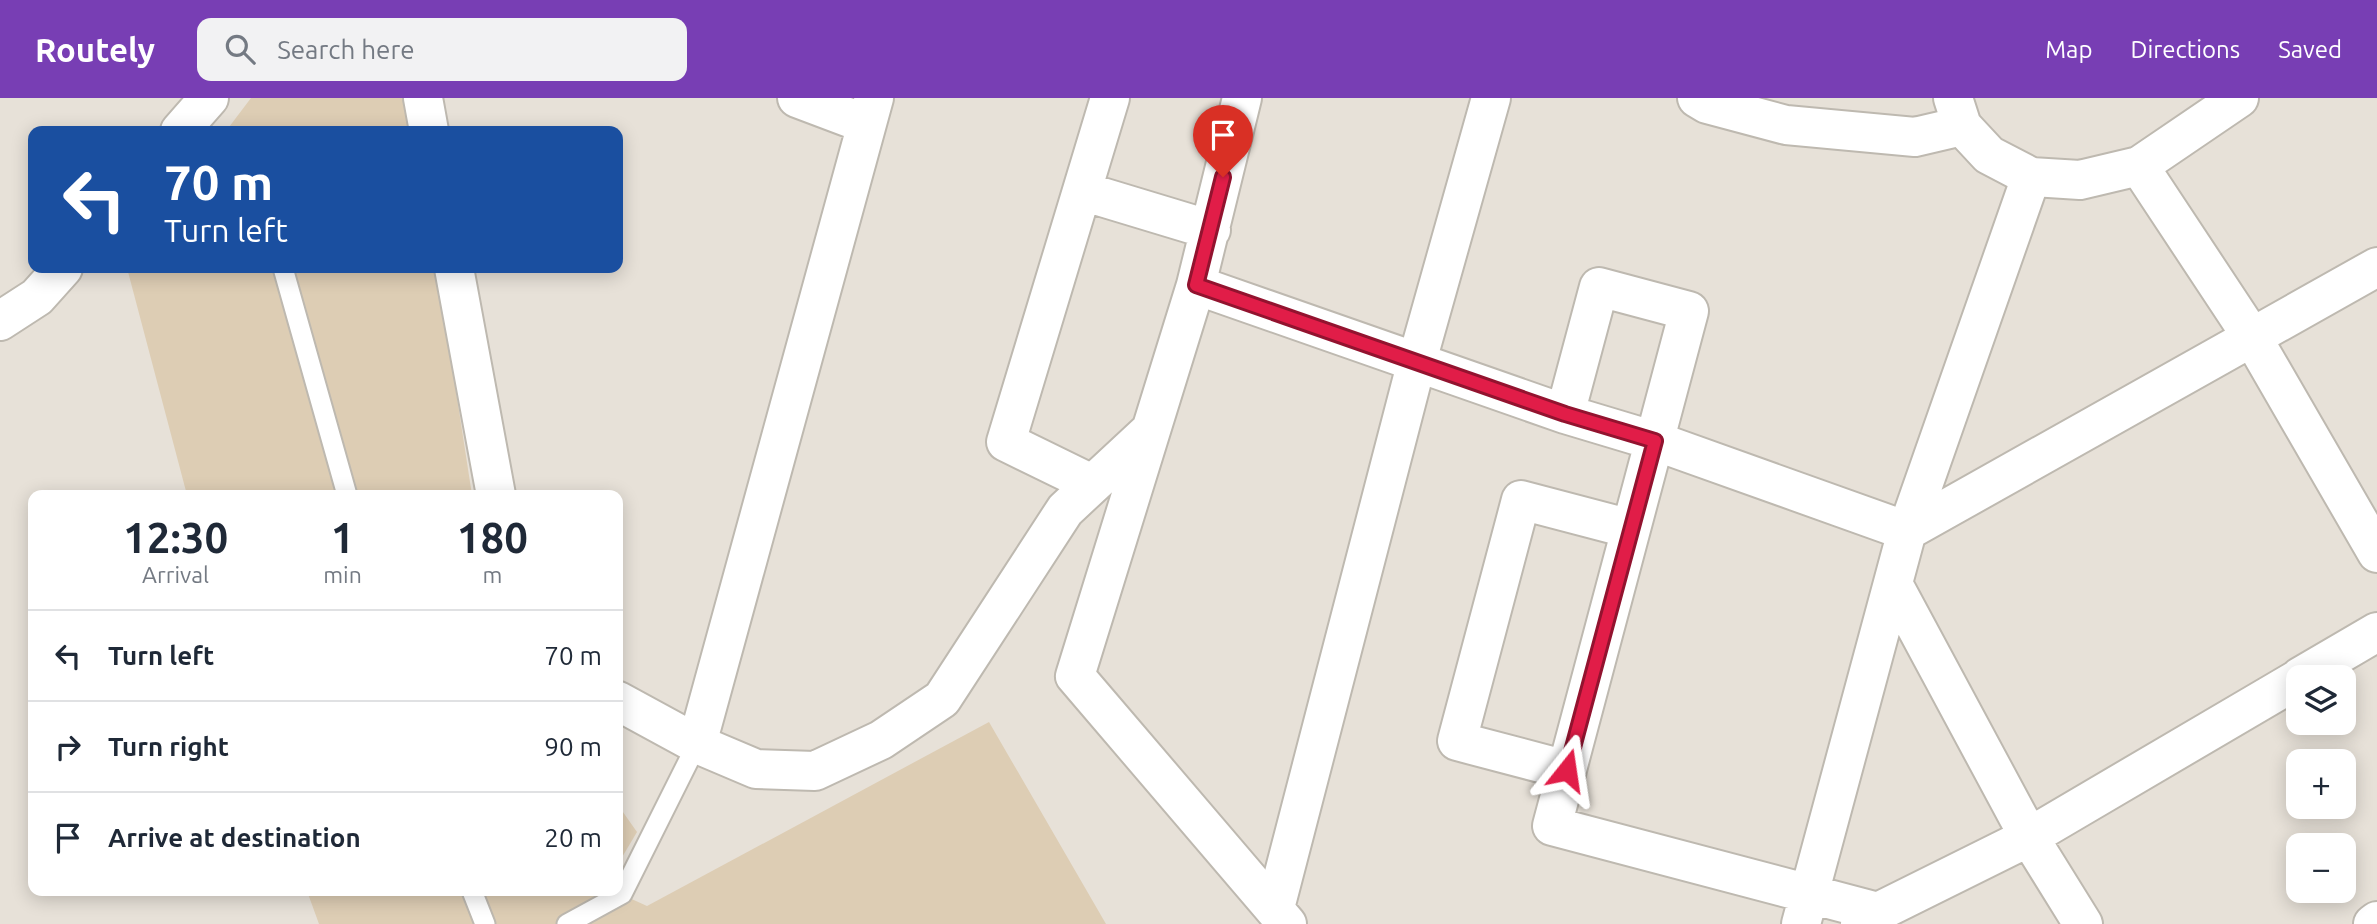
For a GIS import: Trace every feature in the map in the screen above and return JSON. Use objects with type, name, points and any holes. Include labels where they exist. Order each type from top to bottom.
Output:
[{"type":"street","points":[[184,126],[209,98]]},
{"type":"street","points":[[423,98],[428,126]]},
{"type":"street","points":[[697,744],[870,111],[797,98]]},
{"type":"street","points":[[1092,484],[1006,442],[1110,98]]},
{"type":"street","points":[[1242,98],[1196,285],[1075,676],[1281,916]]},
{"type":"street","points":[[1281,916],[1417,361],[1490,98]]},
{"type":"street","points":[[1697,98],[1707,104],[1786,125],[1914,137],[1957,112],[1989,155],[2031,177],[2080,180],[2139,166],[2239,98]]},
{"type":"street","points":[[2139,166],[2252,337],[2377,553]]},
{"type":"street","points":[[1805,909],[1907,531],[2031,177]]},
{"type":"street","points":[[1082,191],[1211,230]]},
{"type":"street","points":[[1196,285],[1565,414],[1655,441],[1907,531],[2377,267]]},
{"type":"street","points":[[0,321],[37,297],[59,273]]},
{"type":"street","points":[[455,273],[495,490]]},
{"type":"street","points":[[1565,414],[1599,287],[1689,311],[1552,825],[1805,909],[1869,918],[2029,837],[2286,686]]},
{"type":"street","points":[[623,704],[697,744],[756,769],[815,771],[881,740],[942,699],[1065,510],[1152,428]]},
{"type":"street","points":[[1567,770],[1457,741],[1485,634],[1521,500],[1631,529]]},
{"type":"street","points":[[1893,584],[2029,837],[2083,924]]},
{"type":"street","points":[[2321,665],[2377,632]]},
{"type":"lane","points":[[284,273],[346,490]]},
{"type":"lane","points":[[623,892],[697,744]]},
{"type":"lane","points":[[474,896],[485,924]]},
{"type":"lane","points":[[567,924],[618,896]]},
{"type":"shaded area","points":[[251,98],[411,98],[415,126],[230,126]]},
{"type":"shaded area","points":[[128,273],[438,273],[471,490],[186,490]]},
{"type":"shaded area","points":[[989,722],[1106,924],[319,924],[309,896],[623,895],[647,906]]},
{"type":"shaded area","points":[[623,812],[637,832],[623,856]]},
{"type":"route","points":[[1223,177],[1196,285],[1565,414],[1655,441],[1567,770]]}]
